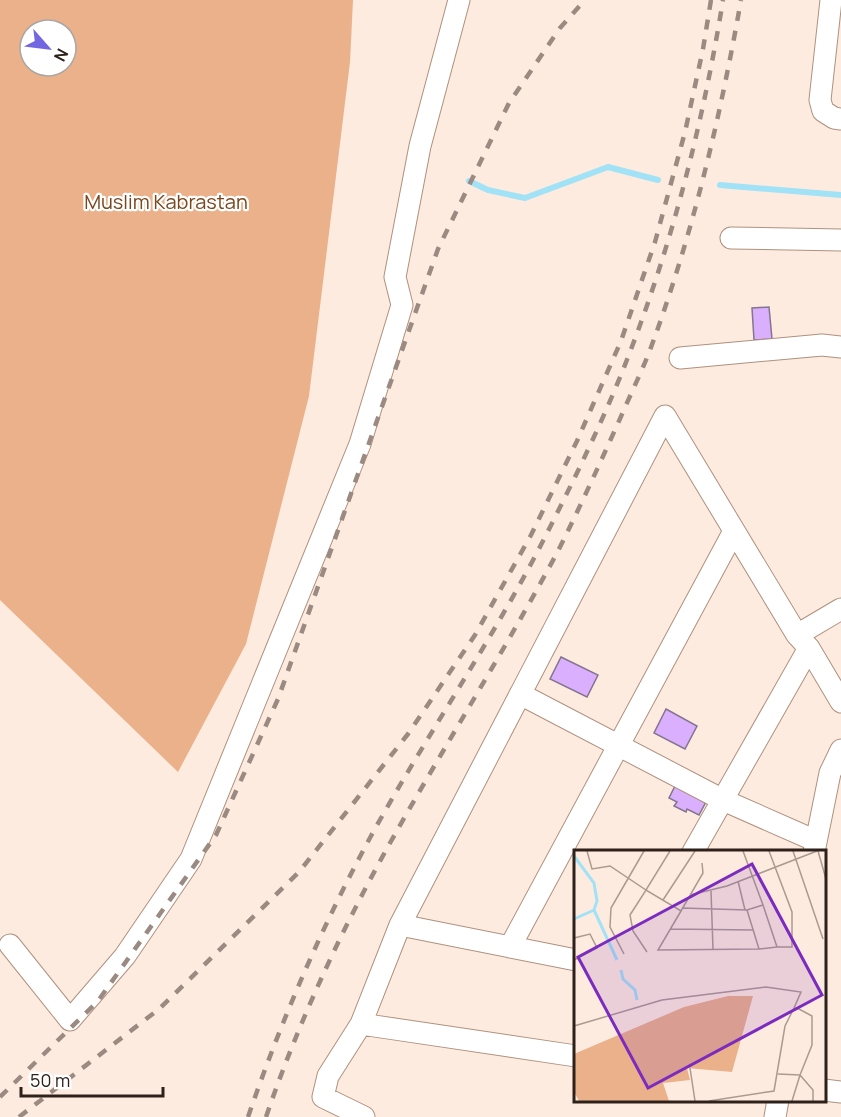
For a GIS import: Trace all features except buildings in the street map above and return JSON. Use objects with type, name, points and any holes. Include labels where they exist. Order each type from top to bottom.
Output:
[{"type":"street","points":[[3,943],[70,1020],[124,956],[191,860],[360,444],[402,305],[395,277],[399,255],[420,146],[459,0]]},
{"type":"street","points":[[831,0],[820,100],[823,111],[834,118],[841,119]]},
{"type":"street","points":[[731,238],[841,240]]},
{"type":"street","points":[[680,358],[822,345],[841,347]]},
{"type":"street","points":[[364,1117],[323,1097],[328,1076],[361,1024],[399,925],[665,416],[841,702]]},
{"type":"street","points":[[510,947],[735,531]]},
{"type":"street","points":[[694,850],[723,800],[803,641],[841,609]]},
{"type":"street","points":[[520,694],[815,846],[830,773],[841,750]]},
{"type":"street","points":[[399,925],[574,960]]},
{"type":"street","points":[[361,1024],[574,1056]]},
{"type":"street","points":[[826,1090],[841,1092]]},
{"type":"street","points":[[775,1117],[778,1102]]},
{"type":"green space","name":"Muslim Kabrastan","points":[[0,0],[353,0],[350,62],[309,396],[246,644],[178,772],[0,600]]},
{"type":"waterway","points":[[469,181],[488,190],[525,198],[608,167],[658,180]]},
{"type":"waterway","points":[[720,185],[841,195]]},
{"type":"railway","points":[[0,1097],[98,1001],[216,835],[278,699],[438,249],[509,103],[560,28],[585,0]]},
{"type":"railway","points":[[19,1117],[159,1009],[299,872],[408,734],[475,635],[531,535],[577,441],[621,341],[655,242],[685,132],[711,0]]},
{"type":"railway","points":[[248,1117],[274,1045],[304,974],[353,870],[392,799],[524,577],[580,467],[613,394],[648,302],[675,217],[707,88],[723,0]]},
{"type":"railway","points":[[266,1117],[306,1012],[354,910],[390,843],[558,551],[644,366],[692,221],[724,89],[741,0]]}]
